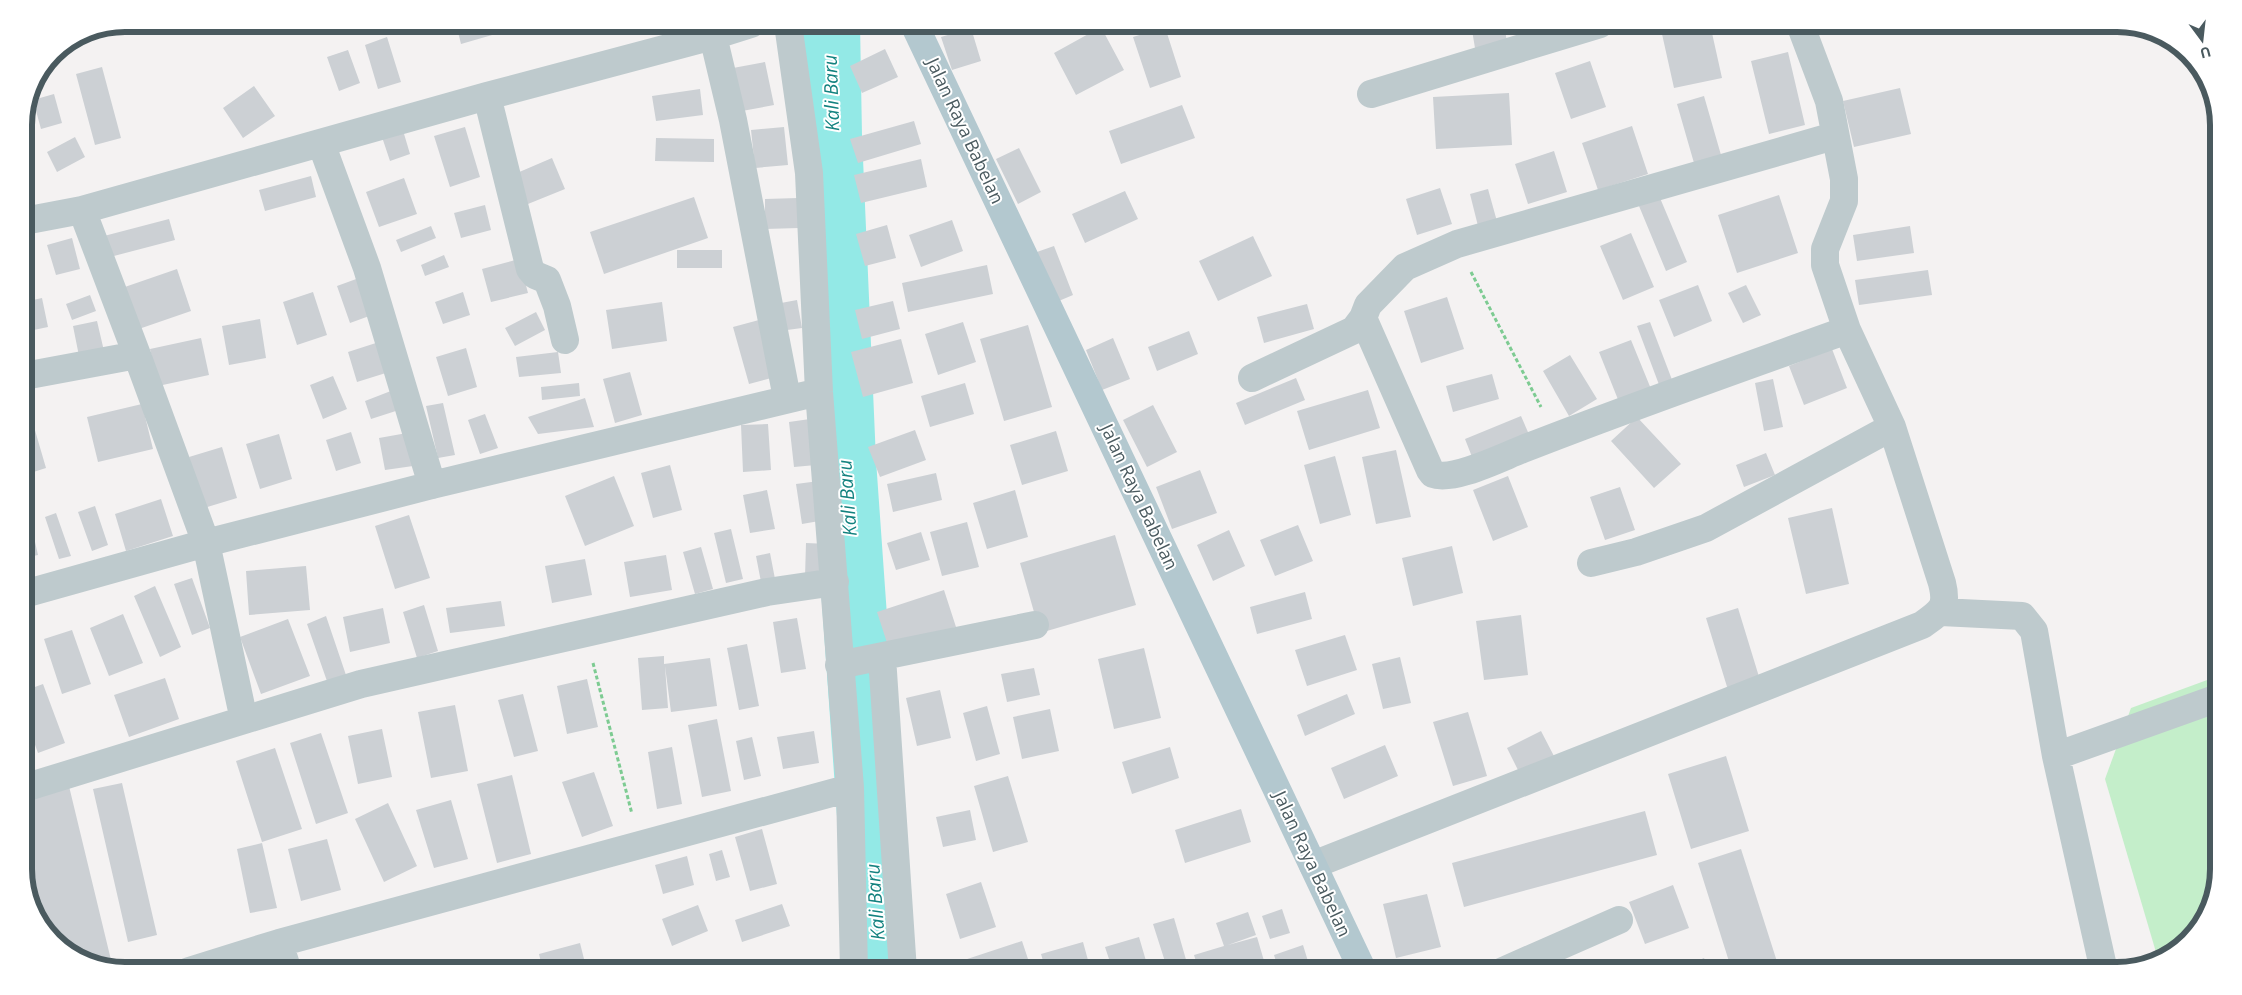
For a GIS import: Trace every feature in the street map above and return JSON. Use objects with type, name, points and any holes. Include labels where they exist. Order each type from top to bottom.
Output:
[{"type":"main road","name":"Jalan Raya Babelan","points":[[918,32],[1359,962]]},
{"type":"street","points":[[33,219],[82,210],[487,96],[726,32]]},
{"type":"street","points":[[789,32],[809,173],[819,392],[835,582],[861,661],[901,962]]},
{"type":"street","points":[[1371,94],[1527,34],[1542,32]]},
{"type":"street","points":[[1803,32],[1829,101],[1834,136],[1844,179],[1844,201],[1825,250],[1825,265],[1847,330],[1892,427],[1942,583],[1945,598],[1941,612]]},
{"type":"street","points":[[713,36],[733,120],[787,398]]},
{"type":"street","points":[[487,96],[530,269],[535,275],[547,280],[557,306],[565,340]]},
{"type":"street","points":[[1252,378],[1354,330],[1364,318],[1368,305],[1405,268],[1457,244],[1834,136]]},
{"type":"street","points":[[321,143],[367,268],[432,485]]},
{"type":"street","points":[[82,210],[138,355],[206,543],[244,720]]},
{"type":"street","points":[[1364,318],[1433,474],[1444,476],[1479,466],[1847,330]]},
{"type":"street","points":[[33,374],[138,355]]},
{"type":"street","points":[[33,591],[206,543],[432,485],[787,398],[819,392]]},
{"type":"street","points":[[1591,562],[1636,552],[1706,528],[1892,427]]},
{"type":"street","points":[[33,785],[361,684],[768,592],[835,582]]},
{"type":"street","points":[[1313,865],[1922,625],[1941,612],[2022,616],[2030,623],[2036,638],[2056,756],[2102,962]]},
{"type":"street","points":[[861,661],[1035,625]]},
{"type":"street","points":[[854,962],[850,788],[861,661]]},
{"type":"street","points":[[2056,756],[2210,701]]},
{"type":"street","points":[[219,962],[279,943],[850,788]]},
{"type":"street","points":[[1523,962],[1619,920]]},
{"type":"street","points":[[279,943],[285,962]]},
{"type":"path","points":[[1457,244],[1556,436]]},
{"type":"path","points":[[585,633],[640,844]]},
{"type":"green space","points":[[2210,679],[2210,870],[2208,888],[2197,916],[2190,926],[2178,939],[2156,953],[2105,779],[2131,708]]},
{"type":"building","points":[[458,32],[503,32],[461,44]]},
{"type":"building","points":[[958,32],[972,32],[981,61],[952,70],[941,37]]},
{"type":"building","points":[[1092,32],[1104,32],[1124,70],[1076,95],[1054,53]]},
{"type":"building","points":[[1149,32],[1167,32],[1181,77],[1150,88],[1133,37]]},
{"type":"building","points":[[1369,32],[1381,32],[1370,35]]},
{"type":"building","points":[[1472,32],[1505,32],[1508,48],[1476,54]]},
{"type":"building","points":[[1662,32],[1712,32],[1722,78],[1674,88]]},
{"type":"building","points":[[387,37],[401,82],[378,89],[365,45]]},
{"type":"building","points":[[885,49],[898,77],[862,93],[850,66]]},
{"type":"building","points":[[348,50],[360,83],[339,91],[327,57]]},
{"type":"building","points":[[1788,52],[1805,125],[1769,134],[1751,61]]},
{"type":"building","points":[[1590,61],[1606,107],[1571,119],[1555,73]]},
{"type":"building","points":[[765,62],[774,105],[742,111],[733,68]]},
{"type":"building","points":[[102,67],[121,138],[95,145],[76,74]]},
{"type":"building","points":[[254,86],[275,116],[243,138],[223,108]]},
{"type":"building","points":[[1900,88],[1911,134],[1854,147],[1843,101]]},
{"type":"building","points":[[700,89],[703,115],[656,121],[652,96]]},
{"type":"building","points":[[1509,93],[1512,145],[1436,149],[1433,97]]},
{"type":"building","points":[[54,94],[62,123],[41,129],[35,106],[36,99]]},
{"type":"building","points":[[1704,96],[1721,155],[1694,163],[1677,104]]},
{"type":"building","points":[[1182,105],[1195,138],[1121,164],[1109,131]]},
{"type":"building","points":[[914,121],[921,144],[858,163],[850,139]]},
{"type":"building","points":[[1632,126],[1648,174],[1598,190],[1582,143]]},
{"type":"building","points":[[402,127],[410,154],[390,161],[381,134]]},
{"type":"building","points":[[465,127],[480,177],[450,187],[434,136]]},
{"type":"building","points":[[784,127],[788,165],[755,168],[751,130]]},
{"type":"building","points":[[75,137],[85,157],[57,172],[47,152]]},
{"type":"building","points":[[656,138],[714,139],[714,162],[655,161]]},
{"type":"building","points":[[1019,148],[1041,192],[1018,204],[996,159]]},
{"type":"building","points":[[1554,151],[1567,192],[1528,204],[1515,164]]},
{"type":"building","points":[[552,158],[565,189],[523,206],[510,176]]},
{"type":"building","points":[[921,159],[927,187],[861,203],[854,175]]},
{"type":"building","points":[[311,176],[316,197],[265,211],[259,190]]},
{"type":"building","points":[[404,178],[417,214],[379,227],[366,192]]},
{"type":"building","points":[[1440,188],[1452,224],[1417,235],[1406,199]]},
{"type":"building","points":[[1488,189],[1498,225],[1479,230],[1470,194]]},
{"type":"building","points":[[1125,191],[1138,219],[1085,243],[1072,214]]},
{"type":"building","points":[[1779,195],[1798,253],[1737,273],[1718,215]]},
{"type":"building","points":[[694,197],[708,238],[604,274],[590,232]]},
{"type":"building","points":[[798,198],[799,228],[765,229],[765,199]]},
{"type":"building","points":[[1660,198],[1687,262],[1666,271],[1639,206]]},
{"type":"building","points":[[485,205],[491,230],[461,238],[454,213]]},
{"type":"building","points":[[169,219],[175,240],[110,257],[104,236]]},
{"type":"building","points":[[952,220],[963,251],[921,267],[909,235]]},
{"type":"building","points":[[887,225],[896,258],[865,266],[856,234]]},
{"type":"building","points":[[431,226],[436,238],[401,252],[396,240]]},
{"type":"building","points":[[1910,226],[1914,253],[1857,261],[1853,235]]},
{"type":"building","points":[[1631,233],[1654,287],[1623,300],[1600,246]]},
{"type":"building","points":[[1253,236],[1272,276],[1218,301],[1199,261]]},
{"type":"building","points":[[72,238],[80,269],[56,275],[47,245]]},
{"type":"building","points":[[1054,246],[1073,295],[1054,303],[1034,253]]},
{"type":"building","points":[[677,250],[722,250],[722,268],[677,268]]},
{"type":"building","points":[[444,255],[449,267],[425,276],[421,265]]},
{"type":"building","points":[[519,259],[528,293],[491,302],[482,269]]},
{"type":"building","points":[[987,265],[993,294],[908,312],[902,283]]},
{"type":"building","points":[[177,269],[191,311],[133,331],[119,289]]},
{"type":"building","points":[[1928,270],[1932,295],[1859,305],[1855,280]]},
{"type":"building","points":[[359,278],[372,315],[350,323],[337,286]]},
{"type":"building","points":[[1698,285],[1712,321],[1674,337],[1659,300]]},
{"type":"building","points":[[1746,285],[1761,315],[1743,323],[1728,293]]},
{"type":"building","points":[[313,292],[327,335],[297,345],[283,302]]},
{"type":"building","points":[[463,292],[470,315],[443,324],[435,302]]},
{"type":"building","points":[[90,295],[96,311],[72,320],[66,304]]},
{"type":"building","points":[[1447,297],[1464,349],[1421,363],[1404,311]]},
{"type":"building","points":[[42,298],[48,327],[33,330],[33,300]]},
{"type":"building","points":[[797,300],[802,328],[787,330],[781,303]]},
{"type":"building","points":[[893,301],[900,329],[862,339],[855,310]]},
{"type":"building","points":[[662,302],[667,341],[612,349],[606,310]]},
{"type":"building","points":[[1307,304],[1314,329],[1264,343],[1257,317]]},
{"type":"building","points":[[536,312],[545,330],[515,346],[505,328]]},
{"type":"building","points":[[260,319],[266,358],[229,365],[222,326]]},
{"type":"building","points":[[759,320],[775,377],[749,384],[733,327]]},
{"type":"building","points":[[97,321],[104,351],[79,356],[73,326]]},
{"type":"building","points":[[963,322],[976,362],[938,375],[925,334]]},
{"type":"building","points":[[1650,322],[1674,385],[1661,390],[1637,326]]},
{"type":"building","points":[[1028,325],[1052,407],[1004,421],[980,339]]},
{"type":"building","points":[[1189,331],[1198,354],[1157,371],[1148,347]]},
{"type":"building","points":[[201,338],[209,375],[158,386],[150,349]]},
{"type":"building","points":[[1113,338],[1130,379],[1102,390],[1086,350]]},
{"type":"building","points":[[901,339],[913,383],[863,397],[851,352]]},
{"type":"building","points":[[1631,340],[1651,389],[1619,402],[1599,352]]},
{"type":"building","points":[[379,342],[389,372],[357,382],[348,352]]},
{"type":"building","points":[[466,348],[477,387],[448,396],[436,357]]},
{"type":"building","points":[[1832,349],[1847,388],[1804,405],[1789,366]]},
{"type":"building","points":[[558,352],[561,373],[519,377],[516,357]]},
{"type":"building","points":[[1570,355],[1597,399],[1569,416],[1543,371]]},
{"type":"building","points":[[630,372],[642,415],[615,423],[603,379]]},
{"type":"building","points":[[1492,374],[1499,399],[1453,412],[1446,386]]},
{"type":"building","points":[[333,376],[347,409],[323,419],[310,385]]},
{"type":"building","points":[[1296,378],[1305,400],[1245,425],[1236,403]]},
{"type":"building","points":[[1773,379],[1783,427],[1764,431],[1755,383]]},
{"type":"building","points":[[579,383],[580,396],[542,400],[541,387]]},
{"type":"building","points":[[965,383],[974,414],[930,427],[921,396]]},
{"type":"building","points":[[396,389],[402,409],[371,419],[365,401]]},
{"type":"building","points":[[1368,390],[1380,428],[1309,450],[1297,411]]},
{"type":"building","points":[[585,398],[594,427],[538,434],[528,417]]},
{"type":"building","points":[[443,403],[455,455],[438,458],[426,406]]},
{"type":"building","points":[[142,404],[153,449],[98,462],[87,417]]},
{"type":"building","points":[[1153,405],[1177,452],[1147,467],[1123,420]]},
{"type":"building","points":[[485,414],[498,448],[480,454],[468,420]]},
{"type":"building","points":[[1521,416],[1531,439],[1474,462],[1465,439]]},
{"type":"building","points":[[1637,417],[1681,464],[1654,488],[1611,441]]},
{"type":"building","points":[[810,419],[816,465],[794,467],[789,422]]},
{"type":"building","points":[[33,423],[46,468],[33,472]]},
{"type":"building","points":[[768,424],[771,470],[743,472],[741,425]]},
{"type":"building","points":[[915,430],[926,460],[880,477],[868,447]]},
{"type":"building","points":[[1056,431],[1068,471],[1022,485],[1010,445]]},
{"type":"building","points":[[351,432],[361,463],[336,471],[326,440]]},
{"type":"building","points":[[407,433],[413,466],[385,470],[379,438]]},
{"type":"building","points":[[279,434],[292,479],[260,489],[246,444]]},
{"type":"building","points":[[222,447],[237,498],[204,508],[189,457]]},
{"type":"building","points":[[1396,450],[1411,517],[1376,524],[1362,457]]},
{"type":"building","points":[[1766,453],[1775,475],[1744,487],[1736,465]]},
{"type":"building","points":[[1335,456],[1351,515],[1320,524],[1304,465]]},
{"type":"building","points":[[670,465],[682,510],[653,518],[641,473]]},
{"type":"building","points":[[1200,470],[1217,513],[1172,529],[1156,487]]},
{"type":"building","points":[[936,473],[942,500],[893,512],[887,484]]},
{"type":"building","points":[[614,476],[634,526],[585,546],[565,496]]},
{"type":"building","points":[[1508,476],[1528,527],[1493,541],[1473,490]]},
{"type":"building","points":[[819,481],[825,520],[802,524],[796,484]]},
{"type":"building","points":[[1620,487],[1635,530],[1605,540],[1590,497]]},
{"type":"building","points":[[767,490],[775,529],[750,533],[743,495]]},
{"type":"building","points":[[1015,490],[1028,537],[987,549],[973,503]]},
{"type":"building","points":[[161,499],[173,536],[126,551],[115,514]]},
{"type":"building","points":[[95,506],[108,545],[92,551],[78,512]]},
{"type":"building","points":[[1832,508],[1849,584],[1806,594],[1788,518]]},
{"type":"building","points":[[56,513],[71,556],[59,559],[45,517]]},
{"type":"building","points":[[409,515],[430,578],[395,589],[375,526]]},
{"type":"building","points":[[967,522],[979,567],[942,576],[930,532]]},
{"type":"building","points":[[1298,525],[1313,561],[1275,576],[1260,540]]},
{"type":"building","points":[[731,529],[743,579],[726,583],[714,533]]},
{"type":"building","points":[[1229,530],[1245,566],[1213,581],[1197,545]]},
{"type":"building","points":[[921,532],[930,560],[896,570],[887,543]]},
{"type":"building","points":[[33,533],[38,555],[33,556]]},
{"type":"building","points":[[1115,535],[1136,605],[1040,633],[1020,563]]},
{"type":"building","points":[[806,543],[829,544],[829,578],[805,577]]},
{"type":"building","points":[[1452,546],[1463,593],[1413,606],[1402,558]]},
{"type":"building","points":[[701,547],[713,589],[695,594],[683,552]]},
{"type":"building","points":[[770,553],[775,579],[761,582],[756,556]]},
{"type":"building","points":[[666,555],[672,590],[630,597],[624,562]]},
{"type":"building","points":[[585,559],[592,595],[552,603],[545,566]]},
{"type":"building","points":[[306,566],[310,610],[249,615],[246,571]]},
{"type":"building","points":[[192,578],[210,628],[192,635],[174,584]]},
{"type":"building","points":[[155,586],[181,647],[160,657],[134,596]]},
{"type":"building","points":[[944,590],[956,627],[889,649],[877,612]]},
{"type":"building","points":[[1305,592],[1312,619],[1257,634],[1250,607]]},
{"type":"building","points":[[501,601],[505,626],[450,633],[446,608]]},
{"type":"building","points":[[424,605],[438,651],[417,658],[403,612]]},
{"type":"building","points":[[383,608],[390,643],[350,652],[343,617]]},
{"type":"building","points":[[1738,608],[1760,680],[1728,690],[1706,618]]},
{"type":"building","points":[[123,614],[143,663],[109,676],[90,628]]},
{"type":"building","points":[[1521,615],[1528,675],[1484,680],[1476,621]]},
{"type":"building","points":[[326,616],[347,678],[328,684],[307,624]]},
{"type":"building","points":[[797,618],[806,669],[781,673],[773,622]]},
{"type":"building","points":[[288,619],[310,676],[261,694],[240,637]]},
{"type":"building","points":[[72,630],[91,684],[62,694],[44,639]]},
{"type":"building","points":[[1345,635],[1357,670],[1307,686],[1295,650]]},
{"type":"building","points":[[747,644],[759,706],[739,710],[727,648]]},
{"type":"building","points":[[1144,648],[1161,718],[1114,729],[1098,659]]},
{"type":"building","points":[[664,656],[664,664],[710,658],[717,706],[671,712],[665,666],[668,708],[642,710],[638,658]]},
{"type":"building","points":[[1400,657],[1411,703],[1383,709],[1372,664]]},
{"type":"building","points":[[1034,668],[1040,695],[1007,702],[1001,674]]},
{"type":"building","points":[[165,678],[179,719],[129,737],[114,695]]},
{"type":"building","points":[[587,679],[598,727],[567,734],[557,686]]},
{"type":"building","points":[[43,684],[65,743],[38,753],[33,739],[33,688]]},
{"type":"building","points":[[940,690],[951,738],[917,746],[906,698]]},
{"type":"building","points":[[523,694],[538,751],[514,757],[498,700]]},
{"type":"building","points":[[1347,694],[1355,714],[1305,736],[1297,715]]},
{"type":"building","points":[[455,705],[468,771],[431,778],[418,712]]},
{"type":"building","points":[[987,706],[1000,754],[976,761],[963,713]]},
{"type":"building","points":[[1050,709],[1059,751],[1022,759],[1013,717]]},
{"type":"building","points":[[1468,712],[1487,776],[1453,786],[1433,722]]},
{"type":"building","points":[[717,719],[731,791],[702,797],[688,725]]},
{"type":"building","points":[[382,729],[392,777],[358,784],[348,736]]},
{"type":"building","points":[[814,731],[819,763],[783,769],[777,737]]},
{"type":"building","points":[[1541,731],[1555,758],[1521,776],[1507,748]]},
{"type":"building","points":[[321,733],[348,813],[316,824],[290,743]]},
{"type":"building","points":[[752,737],[761,776],[744,780],[736,741]]},
{"type":"building","points":[[1385,745],[1398,776],[1344,799],[1331,768]]},
{"type":"building","points":[[672,747],[682,804],[657,809],[648,752]]},
{"type":"building","points":[[1170,747],[1179,778],[1132,794],[1122,762]]},
{"type":"building","points":[[275,748],[302,829],[262,842],[236,761]]},
{"type":"building","points":[[1726,756],[1749,831],[1691,849],[1668,774]]},
{"type":"building","points":[[594,772],[613,826],[582,837],[562,782]]},
{"type":"building","points":[[512,775],[531,854],[497,863],[477,784]]},
{"type":"building","points":[[1008,776],[1028,842],[993,852],[974,786]]},
{"type":"building","points":[[68,782],[111,960],[101,959],[74,947],[56,931],[42,911],[34,888],[33,876],[33,791]]},
{"type":"building","points":[[122,783],[157,935],[128,942],[93,789]]},
{"type":"building","points":[[451,800],[468,859],[434,868],[416,810]]},
{"type":"building","points":[[388,803],[417,866],[384,882],[355,819]]},
{"type":"building","points":[[1241,809],[1251,842],[1185,863],[1175,830]]},
{"type":"building","points":[[970,810],[976,840],[943,847],[936,817]]},
{"type":"building","points":[[1645,811],[1657,855],[1464,907],[1452,863]]},
{"type":"building","points":[[762,829],[777,884],[750,891],[735,837]]},
{"type":"building","points":[[327,839],[341,890],[301,901],[288,849]]},
{"type":"building","points":[[262,843],[277,908],[250,913],[237,849]]},
{"type":"building","points":[[1741,849],[1777,962],[1729,962],[1698,863]]},
{"type":"building","points":[[722,850],[730,877],[716,881],[709,854]]},
{"type":"building","points":[[687,856],[694,885],[663,894],[655,865]]},
{"type":"building","points":[[981,882],[996,927],[960,939],[946,894]]},
{"type":"building","points":[[1673,885],[1689,928],[1645,944],[1629,902]]},
{"type":"building","points":[[1427,894],[1441,947],[1396,958],[1383,904]]},
{"type":"building","points":[[782,904],[790,926],[742,942],[735,920]]},
{"type":"building","points":[[698,905],[708,931],[672,946],[662,919]]},
{"type":"building","points":[[1282,909],[1290,933],[1270,939],[1262,916]]},
{"type":"building","points":[[1248,912],[1256,935],[1228,945],[1257,937],[1264,962],[1196,962],[1194,955],[1224,946],[1216,923]]},
{"type":"building","points":[[1174,918],[1187,962],[1165,962],[1153,924]]},
{"type":"building","points":[[1139,937],[1146,962],[1110,962],[1105,947]]},
{"type":"building","points":[[1022,941],[1029,962],[958,962]]},
{"type":"building","points":[[1083,942],[1089,962],[1043,962],[1041,954]]},
{"type":"building","points":[[580,943],[585,962],[541,962],[539,954]]},
{"type":"building","points":[[1303,945],[1308,962],[1276,962],[1274,955]]},
{"type":"building","points":[[1704,958],[1706,962],[1695,962]]},
{"type":"waterway","name":"Kali Baru","points":[[828,32],[830,136],[844,461],[879,962]]}]
